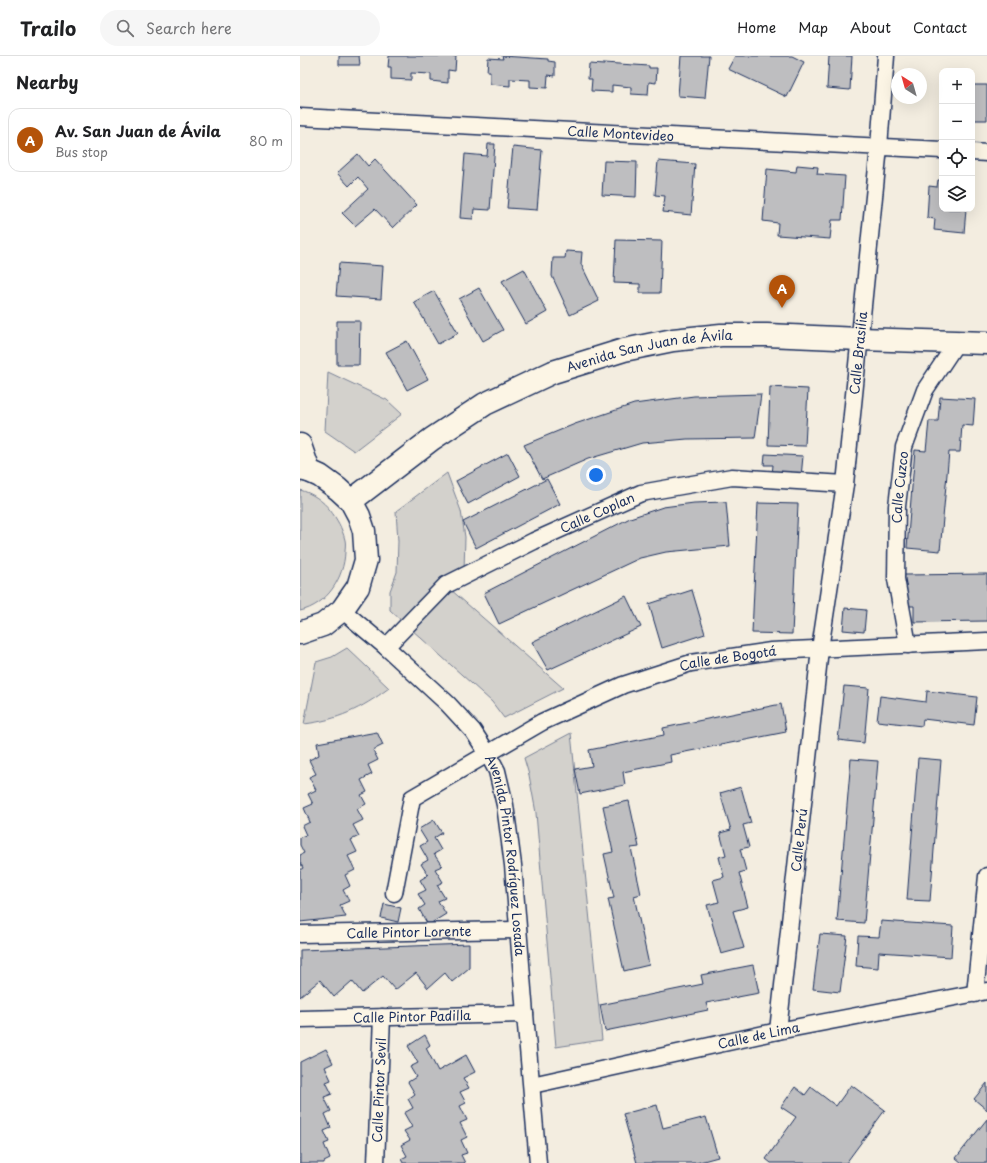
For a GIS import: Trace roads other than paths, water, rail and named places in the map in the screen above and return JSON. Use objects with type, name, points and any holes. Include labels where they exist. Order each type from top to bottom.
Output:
[{"type":"street","name":"Calle Brasilia","points":[[820,649],[845,484],[879,147],[886,56]]},
{"type":"street","name":"Calle Montevideo","points":[[300,117],[939,150]]},
{"type":"street","points":[[975,152],[987,153]]},
{"type":"street","name":"Avenida San Juan de Ávila","points":[[351,501],[432,439],[485,404],[553,372],[624,350],[673,340],[721,335],[767,335],[987,343]]},
{"type":"street","name":"Calle Cuzco","points":[[908,644],[896,579],[897,506],[904,447],[925,390],[957,342]]},
{"type":"street","points":[[300,445],[305,470],[320,476],[351,501],[359,516],[364,531],[366,560],[358,587],[342,610],[323,625],[301,635]]},
{"type":"street","name":"Calle Coplan","points":[[386,647],[446,585],[534,541],[641,493],[732,477],[845,484]]},
{"type":"street","name":"Avenida Pintor Rodríguez Losada","points":[[342,610],[386,647],[448,704],[473,731],[497,771],[505,805],[513,865],[524,1014],[532,1086],[538,1163]]},
{"type":"street","name":"Calle de Bogotá","points":[[394,893],[412,798],[542,722],[623,685],[691,662],[771,651],[987,641]]},
{"type":"street","name":"Calle Perú","points":[[778,1031],[820,649]]},
{"type":"street","points":[[981,993],[987,876]]},
{"type":"street","name":"Calle Pintor Lorente","points":[[300,934],[518,930]]},
{"type":"street","name":"Calle de Lima","points":[[532,1086],[778,1031],[981,993]]},
{"type":"street","name":"Calle Pintor Padilla","points":[[300,1019],[524,1014]]},
{"type":"street","name":"Calle Pintor Sevil","points":[[376,1163],[382,1017]]},
{"type":"place","name":"Av. San Juan de Ávila","points":[[782,308]]}]
